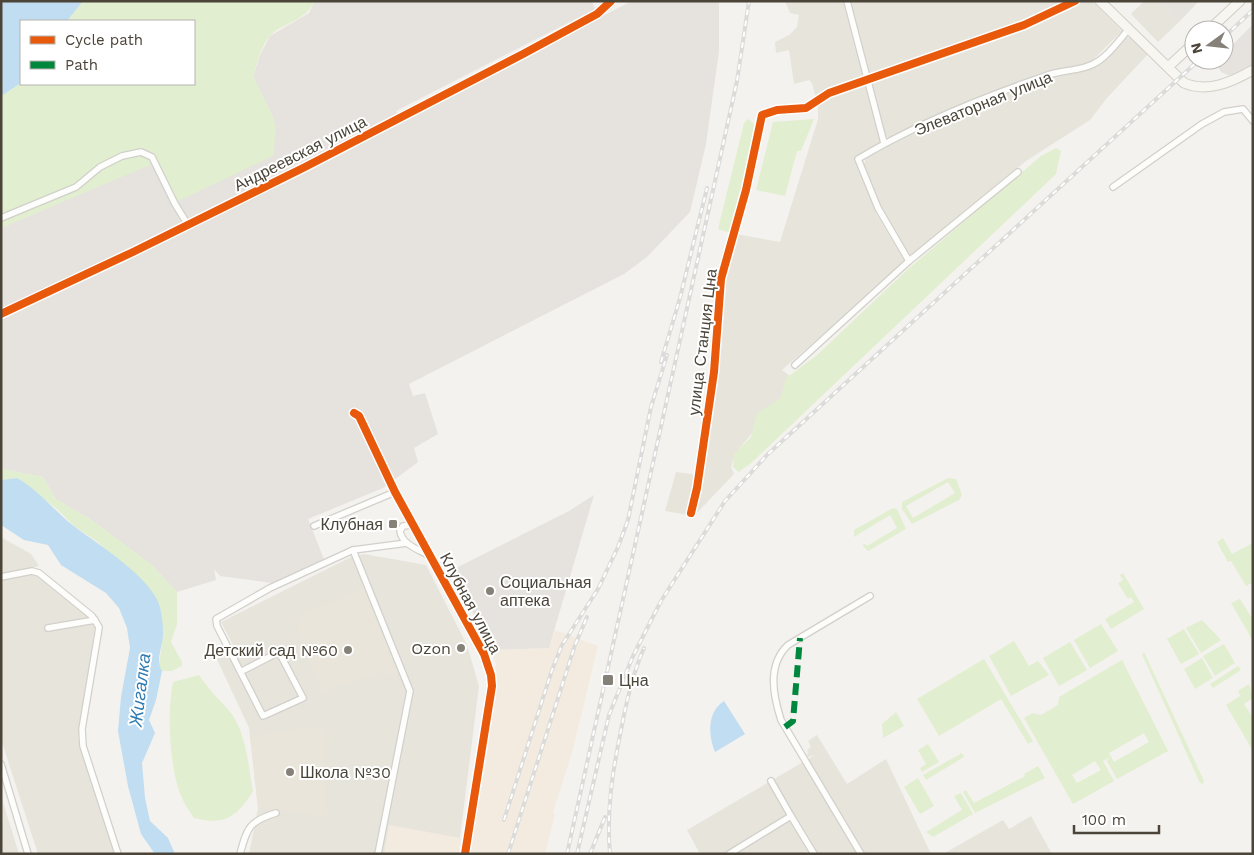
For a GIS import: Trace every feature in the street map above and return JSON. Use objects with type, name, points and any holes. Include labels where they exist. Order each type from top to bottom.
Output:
[{"type":"street","points":[[847,1],[884,144]]},
{"type":"street","points":[[866,78],[902,69],[1024,25],[1075,1]]},
{"type":"street","points":[[1100,1],[1184,83],[1195,88],[1210,88],[1224,84],[1253,70]]},
{"type":"street","points":[[1220,20],[1240,1]]},
{"type":"street","name":"Андреевская улица","points":[[1,314],[188,225],[523,54],[609,5]]},
{"type":"street","name":"Элеваторная улица","points":[[909,261],[878,208],[858,159],[884,144],[948,114],[1048,74],[1082,68],[1100,60],[1129,30]]},
{"type":"street","points":[[1168,67],[1184,52]]},
{"type":"street","name":"улица Станция Цна","points":[[691,513],[697,488],[714,372],[721,279],[746,190],[760,118],[768,112],[806,108],[829,93],[866,78]]},
{"type":"street","points":[[1113,187],[1202,124],[1224,112],[1243,108],[1253,121]]},
{"type":"street","points":[[1,218],[76,186],[100,167],[122,156],[141,152],[152,157],[175,204],[188,225]]},
{"type":"street","points":[[796,365],[909,261],[1018,172]]},
{"type":"street","name":"Клубная улица","points":[[354,413],[359,416],[395,492],[484,654],[491,675],[492,686],[465,854]]},
{"type":"street","points":[[314,526],[395,492]]},
{"type":"street","points":[[413,525],[403,526],[400,531],[401,538],[430,556]]},
{"type":"street","points":[[242,670],[279,652],[303,698],[263,716],[242,670],[217,626],[216,619],[270,588],[353,550],[407,543]]},
{"type":"street","points":[[353,550],[410,691],[378,854]]},
{"type":"street","points":[[1,577],[32,572],[39,573],[95,620],[99,627],[82,729],[83,746],[118,854]]},
{"type":"street","points":[[862,854],[781,720],[776,704],[774,680],[775,664],[779,654],[788,646],[870,596]]},
{"type":"street","points":[[48,628],[95,620]]},
{"type":"street","points":[[1,764],[28,854]]},
{"type":"street","points":[[771,781],[814,854]]},
{"type":"street","points":[[240,854],[246,832],[252,824],[276,813]]},
{"type":"street","points":[[729,854],[791,816]]},
{"type":"shaded area","points":[[315,1],[592,1],[595,9],[396,111],[401,119],[632,1],[719,1],[719,51],[706,144],[690,212],[647,257],[624,274],[409,384],[413,396],[425,393],[438,434],[414,448],[418,462],[383,488],[308,519],[324,559],[272,583],[220,576],[214,569],[216,580],[177,592],[152,565],[93,521],[56,499],[43,477],[1,469],[1,228],[155,162],[273,156],[275,126],[272,114],[253,76],[260,55],[270,36],[309,13]]},
{"type":"shaded area","points":[[785,1],[843,1],[863,77],[833,89],[816,99],[812,83],[809,80],[794,84],[789,50],[776,53],[775,42],[789,35],[797,27],[799,15],[790,13]]},
{"type":"shaded area","points":[[849,1],[1070,1],[1024,23],[891,69],[870,73],[868,72]]},
{"type":"shaded area","points":[[1082,1],[1092,1],[1122,31],[1091,62],[1076,67],[1047,71],[891,138],[886,137],[870,80],[960,51],[1037,23]]},
{"type":"shaded area","points":[[1144,1],[1160,1],[1179,22],[1158,42],[1131,14]]},
{"type":"shaded area","points":[[1160,1],[1199,1],[1179,22]]},
{"type":"shaded area","points":[[1253,24],[1253,65],[1233,77],[1220,70],[1234,70],[1234,44]]},
{"type":"shaded area","points":[[1132,37],[1148,54],[1107,98],[1090,120],[1026,161],[913,255],[909,254],[879,202],[863,166],[867,156],[937,120],[1042,80],[1079,72],[1098,64],[1126,38]]},
{"type":"shaded area","points":[[864,82],[867,84],[881,140],[880,143],[854,159],[877,215],[905,262],[782,370],[795,380],[735,454],[731,467],[734,474],[694,516],[665,511],[676,472],[700,475],[723,281],[736,234],[780,242],[818,119],[818,104],[831,98],[832,93]]},
{"type":"shaded area","points":[[594,495],[549,648],[491,650],[452,570],[569,511]]},
{"type":"shaded area","points":[[1,537],[31,554],[39,566],[1,576]]},
{"type":"shaded area","points":[[364,554],[426,565],[467,645],[479,686],[458,854],[249,854],[258,808],[249,728],[215,655],[233,645],[221,622],[351,557]]},
{"type":"shaded area","points":[[30,573],[37,576],[89,618],[95,627],[78,739],[114,854],[38,854],[1,739],[1,579]]},
{"type":"shaded area","name":"Детский сад №60","points":[[365,589],[399,673],[388,676],[383,671],[321,692],[297,630],[301,615]]},
{"type":"shaded area","points":[[555,630],[598,646],[572,753],[553,812],[555,814],[545,854],[473,854],[467,852],[496,664],[491,650],[549,648]]},
{"type":"shaded area","name":"Школа №30","points":[[324,726],[327,818],[281,809],[258,808],[250,736]]},
{"type":"shaded area","points":[[817,735],[847,784],[886,759],[931,854],[700,854],[687,830],[815,755],[808,757],[807,750],[811,747],[808,741]]},
{"type":"shaded area","points":[[1,796],[19,854],[1,854]]},
{"type":"shaded area","points":[[1031,816],[1052,854],[943,854],[1003,820],[1009,829]]},
{"type":"shaded area","points":[[389,825],[461,838],[458,854],[384,854]]},
{"type":"green space","points":[[83,1],[315,1],[300,18],[281,27],[270,36],[262,50],[253,75],[275,124],[276,135],[273,156],[176,202],[155,163],[1,228],[1,96],[20,84],[195,85],[195,20],[68,20]]},
{"type":"green space","points":[[748,119],[757,126],[745,189],[731,233],[718,229],[744,123]]},
{"type":"green space","points":[[814,119],[801,151],[797,151],[785,196],[756,190],[773,122]]},
{"type":"green space","points":[[1056,148],[1061,151],[1056,174],[750,464],[739,472],[733,467],[734,454],[751,437],[757,413],[780,399],[786,378],[816,356],[907,270],[1041,156]]},
{"type":"green space","points":[[1,469],[43,477],[56,499],[93,521],[152,565],[177,592],[177,624],[171,642],[182,662],[182,666],[172,671],[162,671],[159,666],[163,635],[160,606],[98,542],[74,526],[57,509],[17,478],[1,480]]},
{"type":"green space","points":[[948,478],[956,479],[962,495],[959,500],[912,524],[902,509],[902,502]],"holes":[[[948,482],[955,493],[913,518],[906,506]]]},
{"type":"green space","points":[[893,508],[897,509],[906,529],[868,551],[862,545],[865,544],[867,546],[897,528],[890,515],[854,537],[854,530]]},
{"type":"green space","points":[[1223,538],[1232,554],[1253,543],[1253,582],[1246,586],[1231,561],[1228,562],[1217,542]]},
{"type":"green space","points":[[1123,573],[1144,609],[1111,629],[1105,619],[1134,602],[1131,597],[1128,599],[1118,583],[1123,580],[1120,575]]},
{"type":"green space","points":[[1240,599],[1253,620],[1253,641],[1231,603]]},
{"type":"green space","points":[[1202,620],[1221,640],[1201,653],[1186,628]]},
{"type":"green space","points":[[1101,624],[1118,651],[1090,668],[1074,640]]},
{"type":"green space","points":[[1184,629],[1199,654],[1181,664],[1167,639]]},
{"type":"green space","points":[[1014,641],[1029,666],[1038,661],[1049,675],[1011,696],[989,656]]},
{"type":"green space","points":[[1070,642],[1087,670],[1059,686],[1043,658]]},
{"type":"green space","points":[[1224,644],[1235,663],[1215,676],[1203,656]]},
{"type":"green space","points":[[1144,652],[1204,781],[1203,784],[1200,783],[1142,654]]},
{"type":"green space","points":[[1202,658],[1213,678],[1195,689],[1184,669]]},
{"type":"green space","points":[[984,659],[1033,741],[1028,744],[1001,699],[939,736],[917,699]]},
{"type":"green space","points":[[1122,660],[1168,751],[1117,779],[1107,761],[1110,757],[1103,761],[1114,781],[1073,804],[1024,718],[1032,713],[1041,715],[1058,705],[1059,697]],"holes":[[[1144,733],[1149,742],[1114,762],[1109,753]],[[1095,761],[1101,770],[1077,783],[1072,775]]]},
{"type":"green space","points":[[1238,666],[1241,670],[1213,688],[1210,684]]},
{"type":"green space","points":[[199,675],[231,713],[236,722],[244,741],[253,791],[235,813],[222,820],[214,821],[194,818],[183,801],[174,772],[170,741],[170,709],[173,682]]},
{"type":"green space","points":[[1249,684],[1253,698],[1244,704],[1253,718],[1253,751],[1226,705],[1240,696],[1238,691]]},
{"type":"green space","points":[[896,712],[904,726],[883,738],[882,724]]},
{"type":"green space","points":[[928,744],[939,762],[922,772],[920,768],[926,764],[918,750]]},
{"type":"green space","points":[[962,753],[964,757],[926,780],[923,775]]},
{"type":"green space","points":[[1038,766],[1045,778],[975,813],[963,792],[966,790],[974,803],[1025,776],[1024,774]]},
{"type":"green space","points":[[918,778],[934,806],[920,814],[904,787]]},
{"type":"green space","points":[[961,793],[973,814],[933,837],[926,832],[962,810],[954,796]]},
{"type":"water","points":[[1,1],[83,1],[68,20],[20,20],[20,84],[1,96]]},
{"type":"water","name":"Жигалка","points":[[17,478],[26,483],[75,527],[124,563],[147,585],[160,607],[163,639],[159,662],[162,671],[156,700],[149,720],[155,733],[142,763],[145,798],[150,821],[168,838],[175,854],[155,854],[141,834],[128,786],[118,731],[121,697],[130,648],[127,628],[119,608],[106,593],[61,565],[48,545],[24,540],[1,525],[1,480]]},
{"type":"water","points":[[724,701],[745,734],[715,752],[710,724],[714,711]]},
{"type":"railway","points":[[567,854],[737,81],[749,1]]},
{"type":"railway","points":[[1234,28],[1253,10]]},
{"type":"railway","points":[[577,854],[609,715],[633,656],[661,601],[725,501],[768,454],[1188,70]]},
{"type":"railway","points":[[661,362],[680,298],[707,188]]},
{"type":"railway","points":[[504,820],[552,670],[562,645],[598,589],[618,547],[628,520],[651,407],[667,355]]},
{"type":"railway","points":[[508,854],[575,645],[587,617]]},
{"type":"railway","points":[[610,854],[609,821],[616,757],[631,686],[644,648]]},
{"type":"railway","points":[[590,854],[605,817]]},
{"type":"marked path","points":[[785,727],[793,721],[800,638]]},
{"type":"cycle path","points":[[1,314],[133,252],[305,167],[597,14],[611,1]]},
{"type":"cycle path","points":[[691,513],[697,488],[714,372],[721,279],[746,190],[762,115],[777,110],[806,108],[829,93],[1024,25],[1075,1]]},
{"type":"cycle path","points":[[354,413],[359,416],[395,492],[484,654],[491,675],[492,686],[465,854]]},
{"type":"place","name":"Клубная","points":[[393,524]]},
{"type":"place","name":"Социальная аптека","points":[[490,591]]},
{"type":"place","name":"Ozon","points":[[461,648]]},
{"type":"place","name":"Детский сад №60","points":[[348,650]]},
{"type":"place","name":"Цна","points":[[608,680]]},
{"type":"place","name":"Школа №30","points":[[290,772]]}]
